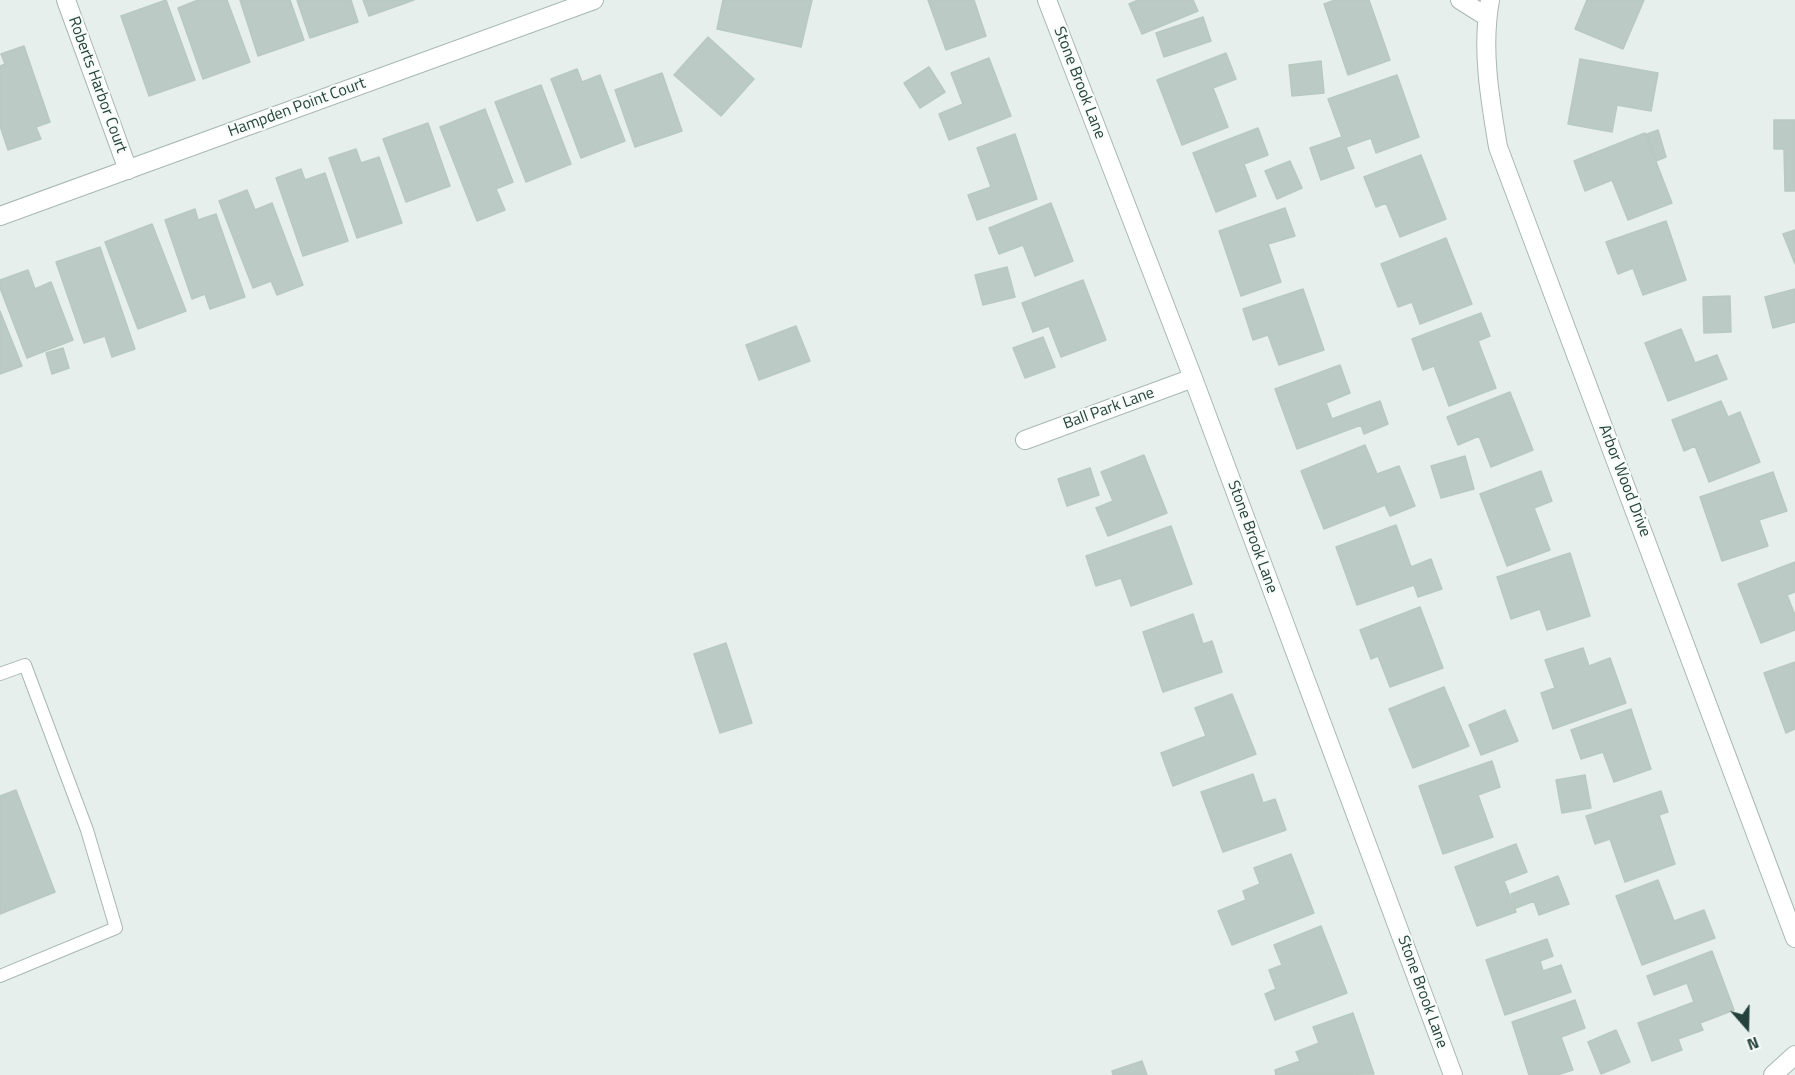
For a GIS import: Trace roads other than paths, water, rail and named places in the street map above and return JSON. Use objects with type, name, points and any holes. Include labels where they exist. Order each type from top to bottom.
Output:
[{"type":"street","name":"Roberts Harbor Court","points":[[66,0],[128,170]]},
{"type":"street","name":"Hampden Point Court","points":[[0,216],[594,0]]},
{"type":"street","name":"Stone Brook Lane","points":[[1047,0],[1193,378],[1453,1075]]},
{"type":"street","name":"Arbor Wood Drive","points":[[1460,0],[1489,9],[1488,85],[1498,147],[1795,938]]},
{"type":"street","name":"Ball Park Lane","points":[[1025,440],[1193,378]]},
{"type":"street","points":[[1773,1075],[1795,1055]]},
{"type":"lane","points":[[0,674],[25,665],[87,830],[116,928],[0,976]]}]
